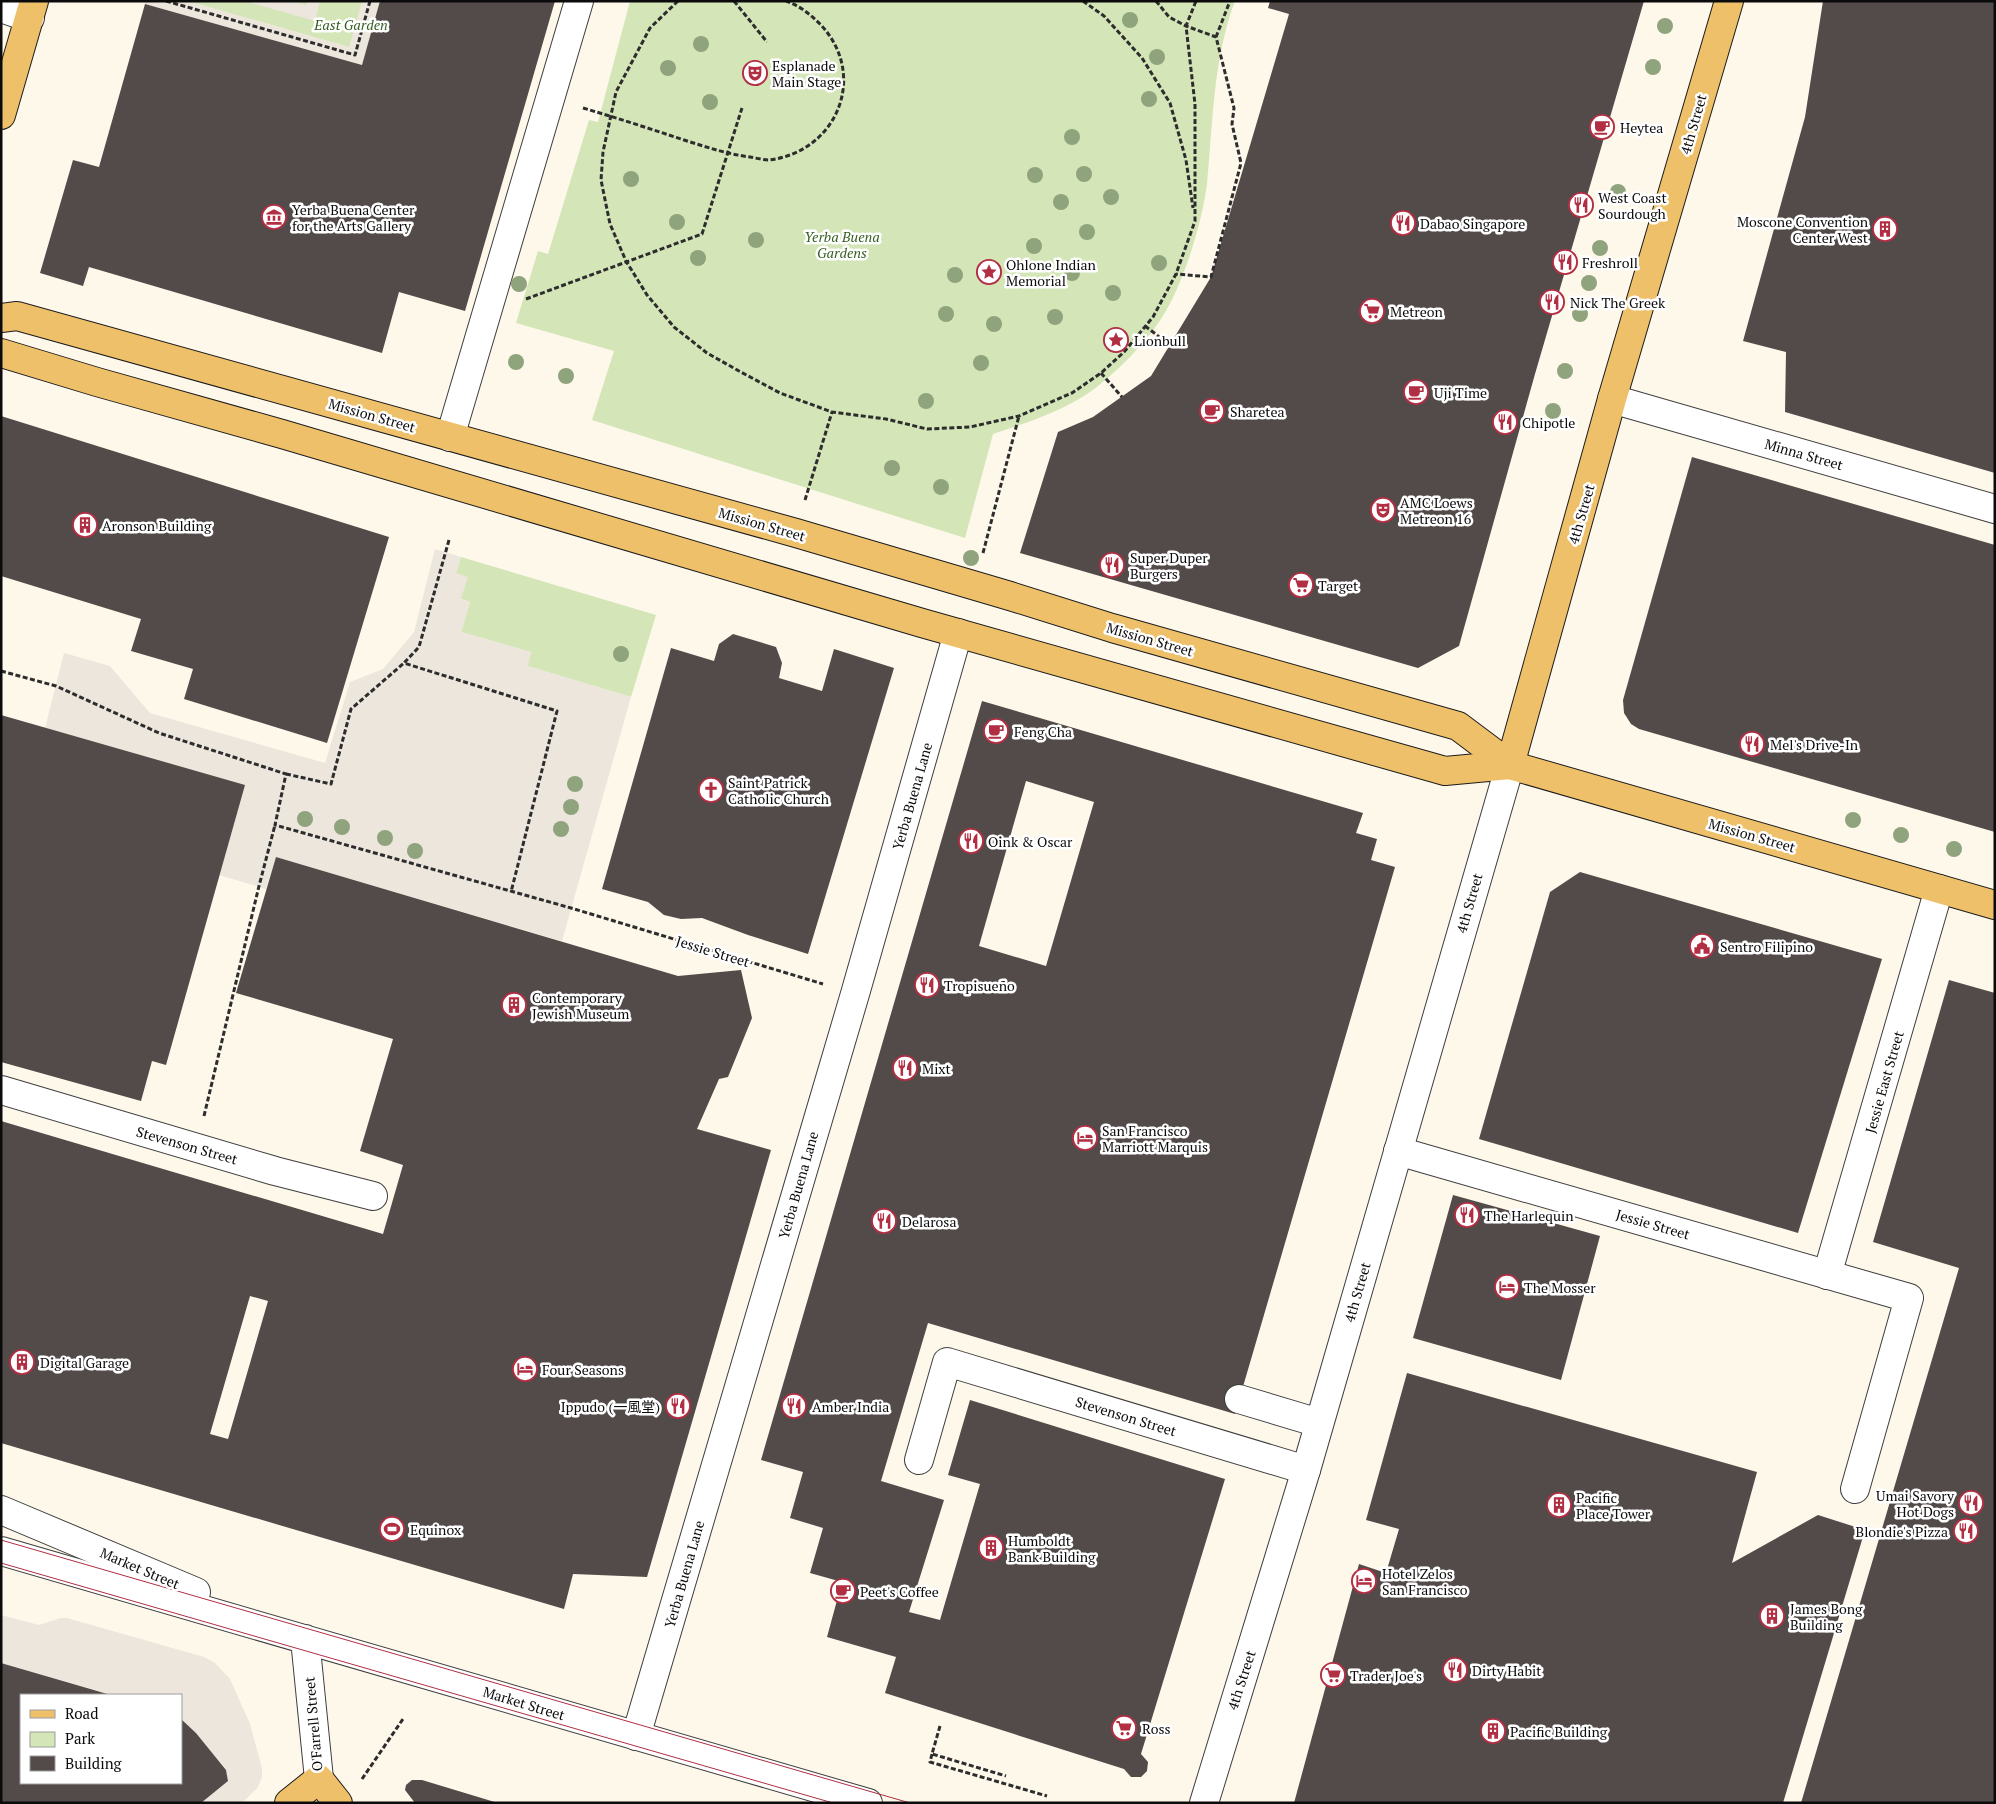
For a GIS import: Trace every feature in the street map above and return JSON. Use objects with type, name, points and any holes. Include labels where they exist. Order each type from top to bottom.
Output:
[{"type":"main road","name":"4th Street","points":[[1510,765],[1612,399],[1729,1]]},
{"type":"main road","points":[[1,115],[32,10]]},
{"type":"main road","name":"Mission Street","points":[[1,318],[17,316],[796,533],[1112,628],[1458,726],[1510,765],[1995,905]]},
{"type":"main road","name":"Mission Street","points":[[1,353],[958,634],[1445,771],[1510,765]]},
{"type":"main road","points":[[290,1803],[319,1779]]},
{"type":"main road","name":"O'Farrell Street","points":[[319,1779],[338,1803]]},
{"type":"street","points":[[450,437],[579,1]]},
{"type":"street","points":[[1,8],[32,10]]},
{"type":"street","name":"Minna Street","points":[[1612,399],[1995,509]]},
{"type":"street","name":"Yerba Buena Lane","points":[[636,1736],[855,994],[958,634]]},
{"type":"street","name":"4th Street","points":[[1204,1803],[1306,1470],[1510,765]]},
{"type":"street","name":"Jessie East Street","points":[[1828,1275],[1939,889]]},
{"type":"street","name":"Stevenson Street","points":[[1,1090],[275,1171],[374,1196]]},
{"type":"street","name":"Jessie Street","points":[[1398,1151],[1909,1298],[1855,1490]]},
{"type":"street","name":"Stevenson Street","points":[[918,1460],[947,1362],[1306,1470]]},
{"type":"street","points":[[1239,1400],[1319,1423]]},
{"type":"street","name":"Market Street","points":[[1,1510],[305,1639]]},
{"type":"street","name":"Market Street","points":[[1,1551],[868,1803]]},
{"type":"street","name":"O'Farrell Street","points":[[305,1639],[319,1779]]},
{"type":"street","name":"Market Street","points":[[743,1767],[807,1803]]},
{"type":"path","points":[[166,1],[355,55],[370,1]]},
{"type":"path","points":[[678,1],[650,28],[616,92],[603,152],[601,180],[610,224],[626,261],[647,295],[674,327],[708,353],[780,393],[832,412],[886,419],[927,430],[970,427],[1019,416],[1072,393],[1101,373],[1124,352],[1153,317],[1176,274],[1195,221],[1195,104],[1186,26],[1196,1]]},
{"type":"path","points":[[734,1],[767,42]]},
{"type":"path","points":[[600,113],[728,154],[768,160],[793,154],[814,142],[830,127],[839,108],[843,78],[840,58],[826,30],[810,14],[795,4],[786,1]]},
{"type":"path","points":[[1083,1],[1104,16],[1142,58],[1170,103],[1186,160],[1195,221]]},
{"type":"path","points":[[1156,1],[1169,17],[1186,26],[1216,37]]},
{"type":"path","points":[[1176,274],[1211,277],[1241,163],[1232,124],[1234,108],[1216,37],[1230,1]]},
{"type":"path","points":[[486,315],[702,234],[742,108]]},
{"type":"path","points":[[1145,326],[1170,345]]},
{"type":"path","points":[[1101,373],[1122,397]]},
{"type":"path","points":[[806,495],[832,412]]},
{"type":"path","points":[[982,556],[1019,416]]},
{"type":"path","points":[[1,670],[56,686],[159,733],[286,774],[331,784],[351,709],[404,663],[419,647],[450,540]]},
{"type":"path","points":[[404,663],[557,711],[511,892]]},
{"type":"path","points":[[197,1148],[286,774]]},
{"type":"path","name":"Jessie Street","points":[[275,825],[571,908],[855,994]]},
{"type":"path","points":[[361,1780],[403,1719]]},
{"type":"path","points":[[940,1726],[930,1762],[1047,1796]]},
{"type":"path","points":[[932,1754],[1006,1776]]},
{"type":"green space","name":"East Garden","points":[[187,1],[380,1],[366,52]]},
{"type":"green space","name":"Yerba Buena Gardens","points":[[630,1],[1235,1],[1222,45],[1218,68],[1207,184],[1201,217],[1184,272],[1169,305],[1154,329],[1138,349],[1109,377],[1090,392],[1055,411],[993,434],[965,538],[592,420],[614,351],[516,323],[538,251],[548,254],[589,120],[598,122]]},
{"type":"green space","points":[[461,557],[656,615],[631,697],[527,666],[531,652],[461,632],[470,602],[461,599],[456,573]]},
{"type":"shaded area","points":[[146,1],[187,1],[349,47],[362,1],[380,1],[362,65],[145,4]]},
{"type":"shaded area","points":[[252,1],[292,1],[306,5],[307,1],[320,1],[315,21],[251,3]]},
{"type":"shaded area","points":[[435,549],[461,557],[456,573],[468,577],[461,599],[470,602],[461,632],[531,652],[528,666],[631,697],[562,941],[276,857],[266,889],[219,875],[45,728],[64,653],[110,666],[150,713],[325,763],[350,682],[383,669],[414,632]]},
{"type":"shaded area","points":[[1,1615],[39,1625],[67,1618],[204,1657],[215,1663],[230,1679],[250,1724],[262,1768],[262,1777],[258,1787],[242,1803],[201,1803],[228,1781],[226,1770],[196,1733],[182,1720],[182,1694],[110,1694],[1,1663]]},
{"type":"building","name":"Yerba Buena Center for the Arts Gallery","points":[[380,1],[555,1],[465,311],[399,292],[382,353],[89,267],[83,286],[40,273],[73,160],[99,167],[145,4],[362,65]]},
{"type":"building","name":"Metreon","points":[[1270,1],[1644,1],[1535,374],[1459,646],[1418,668],[1020,553],[1058,432],[1093,417],[1151,376],[1211,277],[1289,14],[1268,8]]},
{"type":"building","name":"Moscone Convention Center West","points":[[1823,1],[1995,1],[1995,473],[1785,412],[1786,352],[1743,341],[1805,117]]},
{"type":"building","points":[[1,416],[389,537],[327,743],[184,699],[193,669],[131,651],[141,619],[1,576]]},
{"type":"building","points":[[1692,457],[1995,545],[1995,832],[1639,729],[1631,724],[1624,713],[1623,700]]},
{"type":"building","name":"Saint Patrick Catholic Church","points":[[733,634],[776,647],[782,663],[779,678],[822,691],[834,649],[894,668],[808,954],[702,918],[681,919],[664,915],[648,902],[602,889],[671,648],[714,661],[719,644]]},
{"type":"building","name":"San Francisco Marriott Marquis","points":[[982,701],[1363,813],[1356,833],[1377,839],[1371,860],[1395,867],[1235,1414],[928,1323],[881,1481],[944,1500],[909,1612],[940,1620],[980,1484],[948,1475],[970,1400],[1225,1479],[1141,1754],[1148,1762],[1147,1771],[1141,1777],[1131,1777],[1124,1769],[885,1693],[896,1657],[827,1637],[842,1582],[810,1573],[823,1528],[790,1518],[803,1472],[761,1460]],"holes":[[[1026,781],[1094,802],[1046,966],[979,946]]]},
{"type":"building","points":[[1,715],[245,785],[166,1065],[152,1061],[141,1101],[1,1062]]},
{"type":"building","points":[[276,857],[678,976],[741,970],[752,1018],[728,1077],[719,1079],[697,1129],[771,1150],[647,1577],[573,1574],[564,1609],[1,1443],[1,1121],[383,1234],[403,1165],[360,1151],[393,1039],[236,993]],"holes":[[[250,1296],[268,1301],[228,1439],[210,1434]]]},
{"type":"building","points":[[1580,872],[1882,959],[1798,1233],[1479,1139],[1550,892]]},
{"type":"building","points":[[1949,980],[1995,993],[1995,1803],[1801,1803],[1959,1268],[1873,1242]]},
{"type":"building","name":"The Mosser","points":[[1453,1195],[1600,1236],[1561,1380],[1413,1338]]},
{"type":"building","points":[[1407,1373],[1757,1472],[1732,1563],[1818,1515],[1865,1530],[1783,1803],[1294,1803],[1359,1564],[1386,1573],[1399,1529],[1366,1520]]},
{"type":"building","points":[[1,1663],[108,1694],[20,1694],[20,1784],[182,1784],[182,1720],[196,1733],[226,1770],[228,1781],[201,1803],[1,1803]]},
{"type":"building","points":[[412,1780],[422,1780],[498,1803],[415,1803],[405,1790],[406,1785]]},
{"type":"tram line","points":[[1,1540],[910,1803]]},
{"type":"tram line","points":[[1,1563],[833,1803]]},
{"type":"place","name":"Esplanade Main Stage","points":[[755,73]]},
{"type":"place","name":"Heytea","points":[[1602,127]]},
{"type":"place","name":"West Coast Sourdough","points":[[1581,205]]},
{"type":"place","name":"Yerba Buena Center for the Arts Gallery","points":[[274,217]]},
{"type":"place","name":"Dabao Singapore","points":[[1403,223]]},
{"type":"place","name":"Moscone Convention Center West","points":[[1885,229]]},
{"type":"place","name":"Freshroll","points":[[1565,262]]},
{"type":"place","name":"Ohlone Indian Memorial","points":[[989,272]]},
{"type":"place","name":"Nick The Greek","points":[[1552,302]]},
{"type":"place","name":"Metreon","points":[[1372,311]]},
{"type":"place","name":"Lionbull","points":[[1116,340]]},
{"type":"place","name":"Uji Time","points":[[1416,392]]},
{"type":"place","name":"Sharetea","points":[[1212,411]]},
{"type":"place","name":"Chipotle","points":[[1505,422]]},
{"type":"place","name":"AMC Loews Metreon 16","points":[[1383,510]]},
{"type":"place","name":"Aronson Building","points":[[85,525]]},
{"type":"place","name":"Super Duper Burgers","points":[[1112,565]]},
{"type":"place","name":"Target","points":[[1301,585]]},
{"type":"place","name":"Feng Cha","points":[[996,731]]},
{"type":"place","name":"Mel's Drive-In","points":[[1752,744]]},
{"type":"place","name":"Saint Patrick Catholic Church","points":[[711,790]]},
{"type":"place","name":"Oink & Oscar","points":[[971,841]]},
{"type":"place","name":"Sentro Filipino","points":[[1702,946]]},
{"type":"place","name":"Tropisueño","points":[[927,985]]},
{"type":"place","name":"Contemporary Jewish Museum","points":[[514,1005]]},
{"type":"place","name":"Mixt","points":[[905,1068]]},
{"type":"place","name":"San Francisco Marriott Marquis","points":[[1085,1138]]},
{"type":"place","name":"The Harlequin","points":[[1467,1215]]},
{"type":"place","name":"Delarosa","points":[[884,1221]]},
{"type":"place","name":"The Mosser","points":[[1507,1287]]},
{"type":"place","name":"Digital Garage","points":[[22,1362]]},
{"type":"place","name":"Four Seasons","points":[[525,1369]]},
{"type":"place","name":"Ippudo (一風堂)","points":[[678,1406]]},
{"type":"place","name":"Amber India","points":[[794,1406]]},
{"type":"place","name":"Umai Savory Hot Dogs","points":[[1971,1503]]},
{"type":"place","name":"Pacific Place Tower","points":[[1559,1505]]},
{"type":"place","name":"Equinox","points":[[392,1529]]},
{"type":"place","name":"Blondie's Pizza","points":[[1966,1531]]},
{"type":"place","name":"Humboldt Bank Building","points":[[991,1548]]},
{"type":"place","name":"Hotel Zelos San Francisco","points":[[1364,1581]]},
{"type":"place","name":"Peet's Coffee","points":[[843,1591]]},
{"type":"place","name":"James Bong Building","points":[[1772,1616]]},
{"type":"place","name":"Dirty Habit","points":[[1455,1670]]},
{"type":"place","name":"Trader Joe's","points":[[1333,1675]]},
{"type":"place","name":"Ross","points":[[1124,1728]]},
{"type":"place","name":"Pacific Building","points":[[1493,1731]]}]
